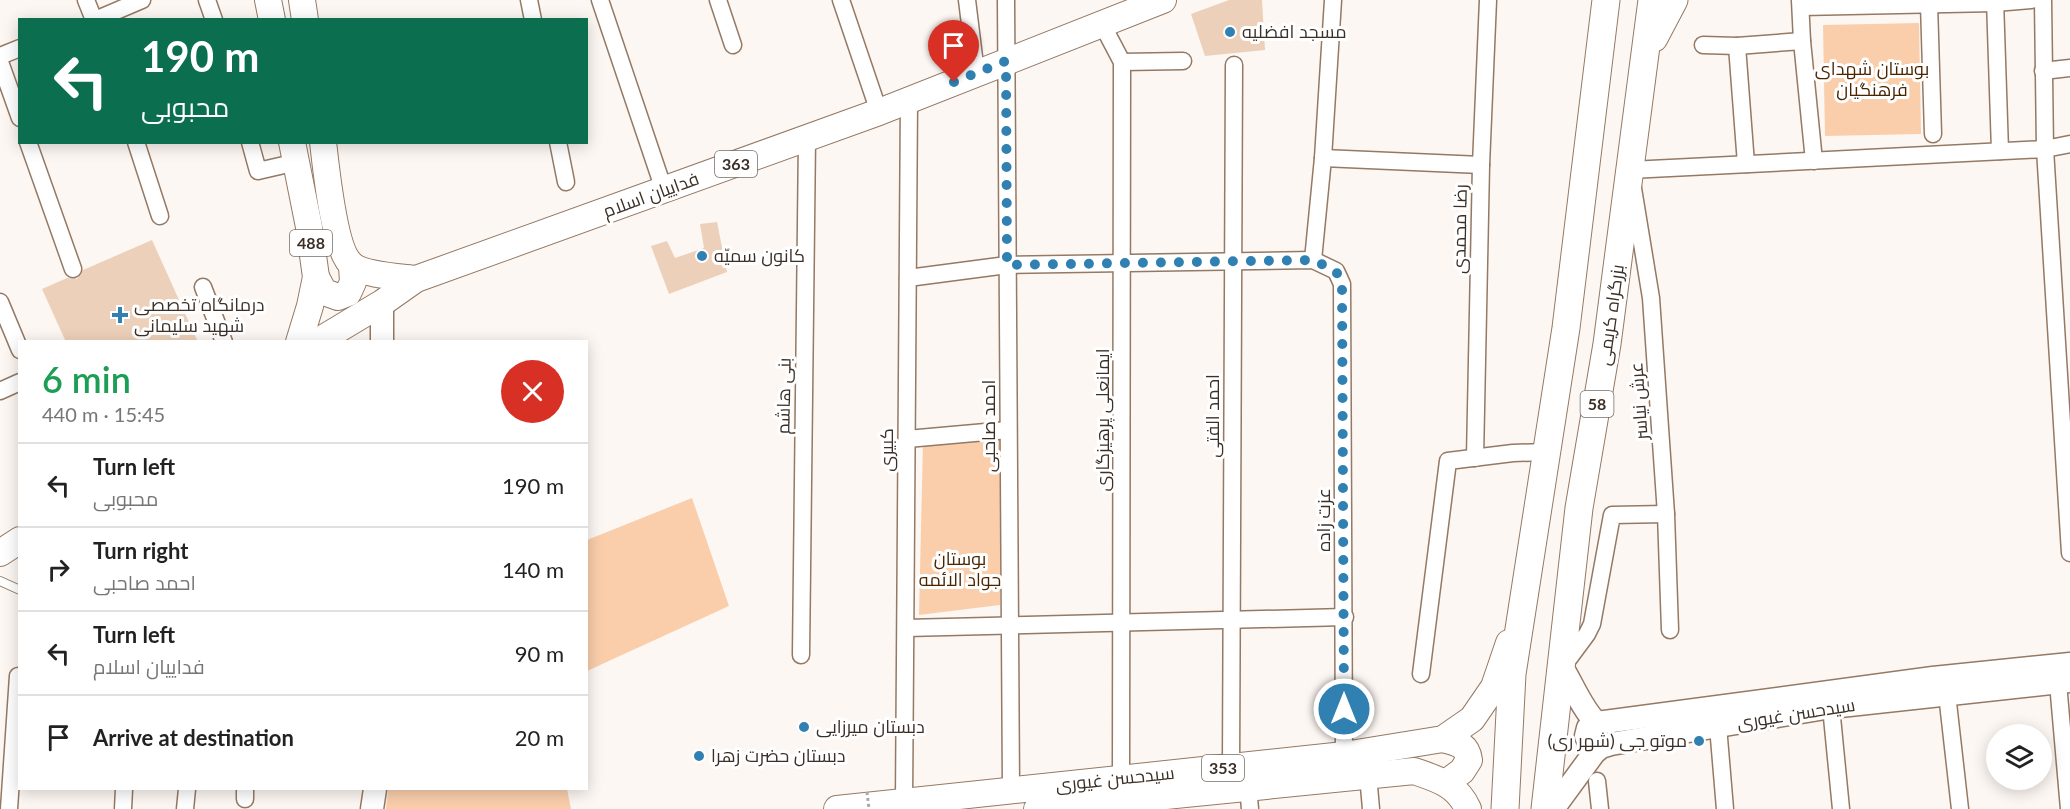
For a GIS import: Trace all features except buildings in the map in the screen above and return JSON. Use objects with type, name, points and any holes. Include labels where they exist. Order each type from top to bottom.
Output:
[{"type":"highway","name":"58","points":[[1505,809],[1512,674],[1566,328],[1606,0]]},
{"type":"highway","name":"بزرگراه کریمی","points":[[1545,809],[1579,508],[1607,344],[1652,0]]},
{"type":"highway","points":[[1646,56],[1674,0]]},
{"type":"highway","points":[[1566,328],[1582,323],[1591,324],[1598,329],[1607,344]]},
{"type":"main road","points":[[268,0],[272,18]]},
{"type":"main road","points":[[302,0],[305,18]]},
{"type":"main road","name":"فداییان اسلام","points":[[320,340],[382,303],[416,279],[879,112],[1102,24],[1133,6],[1163,0]]},
{"type":"main road","name":"488","points":[[323,144],[332,208],[343,252],[352,266],[374,274],[416,279]]},
{"type":"main road","name":"488","points":[[288,154],[309,227],[316,277],[300,340]]},
{"type":"main road","points":[[316,277],[324,292],[338,297],[348,293],[353,282],[352,266]]},
{"type":"main road","points":[[381,340],[382,303]]},
{"type":"main road","points":[[0,554],[18,541]]},
{"type":"main road","name":"سیدحسن غیوری","points":[[1037,809],[1131,795],[1231,767],[1344,755],[1443,739],[1472,719],[1494,687],[1524,600]]},
{"type":"main road","points":[[1562,667],[1589,716],[1597,723],[1588,728],[1586,736],[1590,744],[1601,747]]},
{"type":"main road","name":"سیدحسن غیوری","points":[[1597,723],[1933,678],[2066,676]]},
{"type":"main road","name":"سیدحسن غیوری","points":[[1601,747],[1831,707],[1947,694],[2066,676]]},
{"type":"main road","points":[[1443,739],[1460,744],[1468,751],[1469,760],[1462,771],[1447,782],[1465,802],[1468,809]]},
{"type":"main road","points":[[1553,809],[1594,753],[1601,747]]},
{"type":"main road","name":"سیدحسن غیوری","points":[[837,809],[1011,790],[1249,798],[1368,775],[1414,771],[1447,782]]},
{"type":"main road","points":[[372,809],[375,790]]},
{"type":"street","points":[[87,0],[93,18]]},
{"type":"street","points":[[99,18],[142,0]]},
{"type":"street","points":[[207,0],[213,18]]},
{"type":"street","points":[[529,0],[533,18]]},
{"type":"street","points":[[600,0],[664,190]]},
{"type":"street","points":[[718,0],[733,45]]},
{"type":"street","points":[[841,0],[879,112]]},
{"type":"street","points":[[967,0],[976,73]]},
{"type":"street","name":"احمد صاحبی","points":[[1006,0],[1011,790]]},
{"type":"street","points":[[908,278],[1007,265],[1313,260],[1323,158],[1333,0]]},
{"type":"street","name":"رضا محمدی","points":[[1474,458],[1481,165],[1488,0]]},
{"type":"street","points":[[1814,161],[1802,41],[1801,4],[1929,4],[2031,0]]},
{"type":"street","points":[[2043,0],[2045,149],[2066,415],[2070,554]]},
{"type":"street","points":[[1995,2],[2000,151]]},
{"type":"street","points":[[1929,4],[1933,134]]},
{"type":"street","points":[[1102,24],[1122,62],[1183,62]]},
{"type":"street","points":[[1703,45],[1737,46],[1802,41]]},
{"type":"street","points":[[1737,46],[1746,164]]},
{"type":"street","points":[[0,56],[18,49]]},
{"type":"street","points":[[0,62],[18,112]]},
{"type":"street","name":"ایمانعلی پرهیزگاری","points":[[1122,62],[1122,622],[1131,795]]},
{"type":"street","name":"احمد الفتی","points":[[1231,767],[1234,65]]},
{"type":"street","points":[[2043,71],[2070,68]]},
{"type":"street","name":"کبیری","points":[[904,802],[909,99]]},
{"type":"street","name":"بنی هاشم","points":[[801,655],[807,138]]},
{"type":"street","points":[[29,144],[72,269]]},
{"type":"street","points":[[137,144],[160,216]]},
{"type":"street","points":[[251,144],[258,171],[288,154]]},
{"type":"street","points":[[558,144],[566,182]]},
{"type":"street","points":[[1630,170],[2045,149],[2070,144]]},
{"type":"street","points":[[1323,158],[1481,165]]},
{"type":"street","name":"عرش نیاسر","points":[[1630,170],[1651,298],[1666,514],[1670,630]]},
{"type":"street","name":"عزت زاده","points":[[1313,260],[1336,271],[1342,284],[1344,755]]},
{"type":"street","points":[[203,287],[223,340]]},
{"type":"street","points":[[0,302],[18,345]]},
{"type":"street","points":[[0,391],[18,383]]},
{"type":"street","points":[[907,439],[1008,430]]},
{"type":"street","points":[[1421,674],[1448,461],[1513,453],[1546,452]]},
{"type":"street","points":[[1562,667],[1592,624],[1612,515],[1666,514]]},
{"type":"street","points":[[906,628],[1345,616]]},
{"type":"street","points":[[9,809],[18,676]]},
{"type":"street","points":[[2066,676],[2069,809]]},
{"type":"street","points":[[1947,694],[1960,809]]},
{"type":"street","points":[[1831,707],[1841,809]]},
{"type":"street","points":[[1718,726],[1725,809]]},
{"type":"street","points":[[1368,775],[1371,809]]},
{"type":"street","points":[[1597,781],[1600,809]]},
{"type":"street","points":[[123,809],[124,790]]},
{"type":"street","points":[[185,809],[187,790]]},
{"type":"lane","points":[[0,581],[18,589]]},
{"type":"path","points":[[867,792],[869,809]]},
{"type":"green space","name":"بوستان شهدای فرهنگیان","points":[[1919,23],[1921,134],[1825,136],[1823,25]]},
{"type":"green space","name":"بوستان جواد الائمه","points":[[1000,435],[1000,605],[919,615],[923,441]]},
{"type":"green space","points":[[692,498],[729,606],[588,671],[588,540]]},
{"type":"green space","points":[[388,790],[567,790],[571,809],[386,809]]},
{"type":"place","name":"مسجد افضلیه","points":[[1230,32]]},
{"type":"place","name":"کانون سمیّه","points":[[702,256]]},
{"type":"place","name":"درمانگاه تخصصی شهید سلیمانی","points":[[120,315]]},
{"type":"place","name":"دبستان میرزایی","points":[[804,727]]},
{"type":"place","name":"موتو جی (شهر ری)","points":[[1699,741]]},
{"type":"place","name":"دبستان حضرت زهرا","points":[[699,756]]},
{"type":"route","points":[[954,82],[1006,61],[1007,265],[1313,260],[1336,271],[1342,284],[1344,709]]}]
